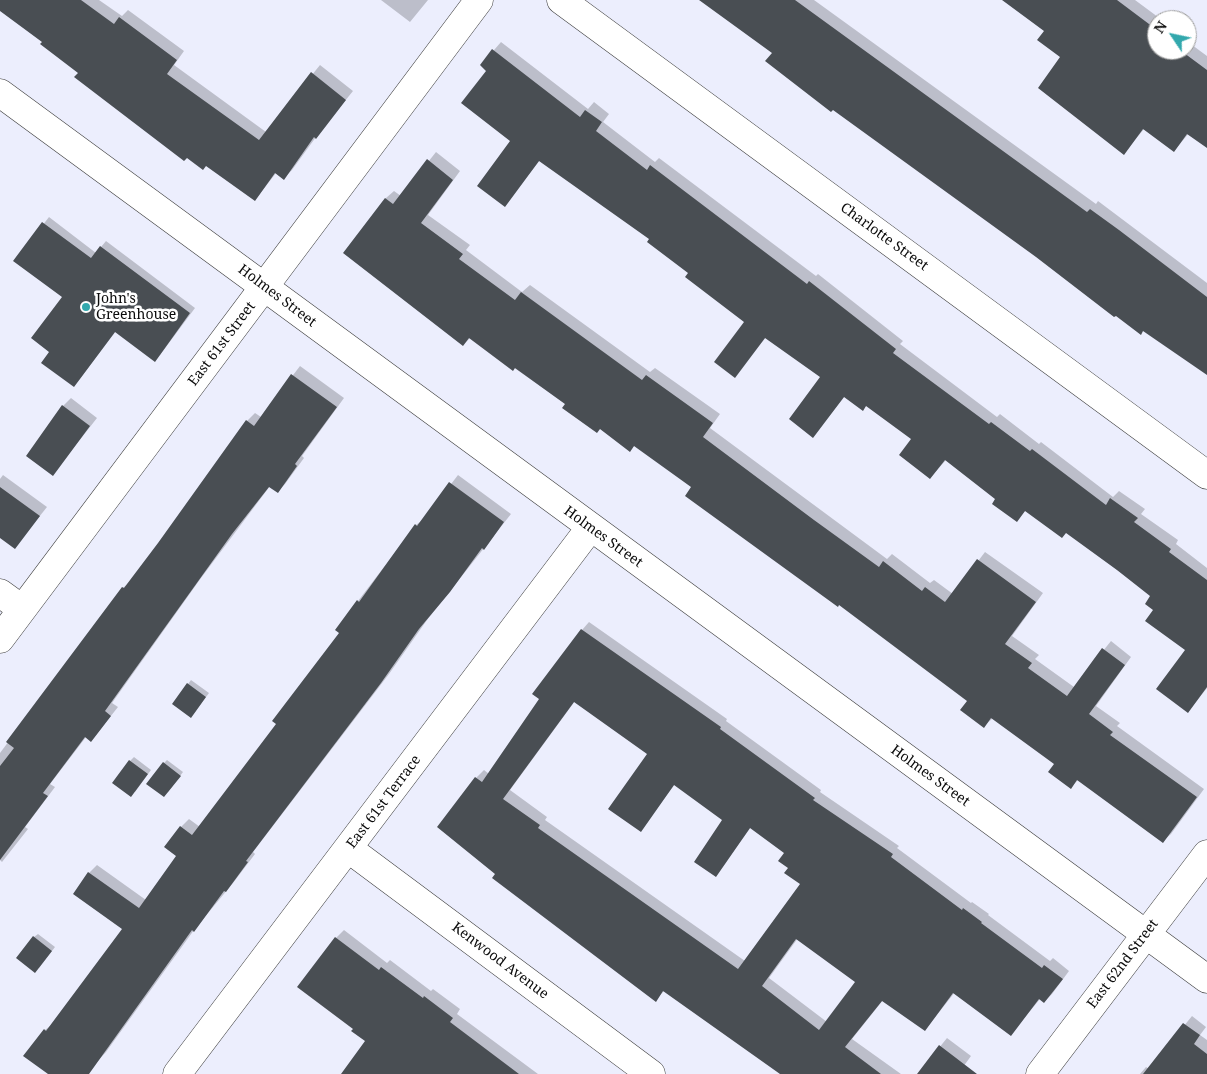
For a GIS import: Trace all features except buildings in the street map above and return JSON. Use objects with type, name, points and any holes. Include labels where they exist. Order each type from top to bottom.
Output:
[{"type":"street","name":"East 61st Street","points":[[0,639],[479,0]]},
{"type":"street","name":"Charlotte Street","points":[[562,0],[1207,475]]},
{"type":"street","name":"Holmes Street","points":[[0,93],[590,528],[1207,979]]},
{"type":"street","name":"East 61st Terrace","points":[[177,1074],[590,528]]},
{"type":"street","points":[[0,593],[22,609]]},
{"type":"street","name":"Kenwood Avenue","points":[[349,849],[651,1074]]},
{"type":"street","name":"East 62nd Street","points":[[1040,1074],[1207,854]]},
{"type":"place","name":"John's Greenhouse","points":[[86,307]]}]
